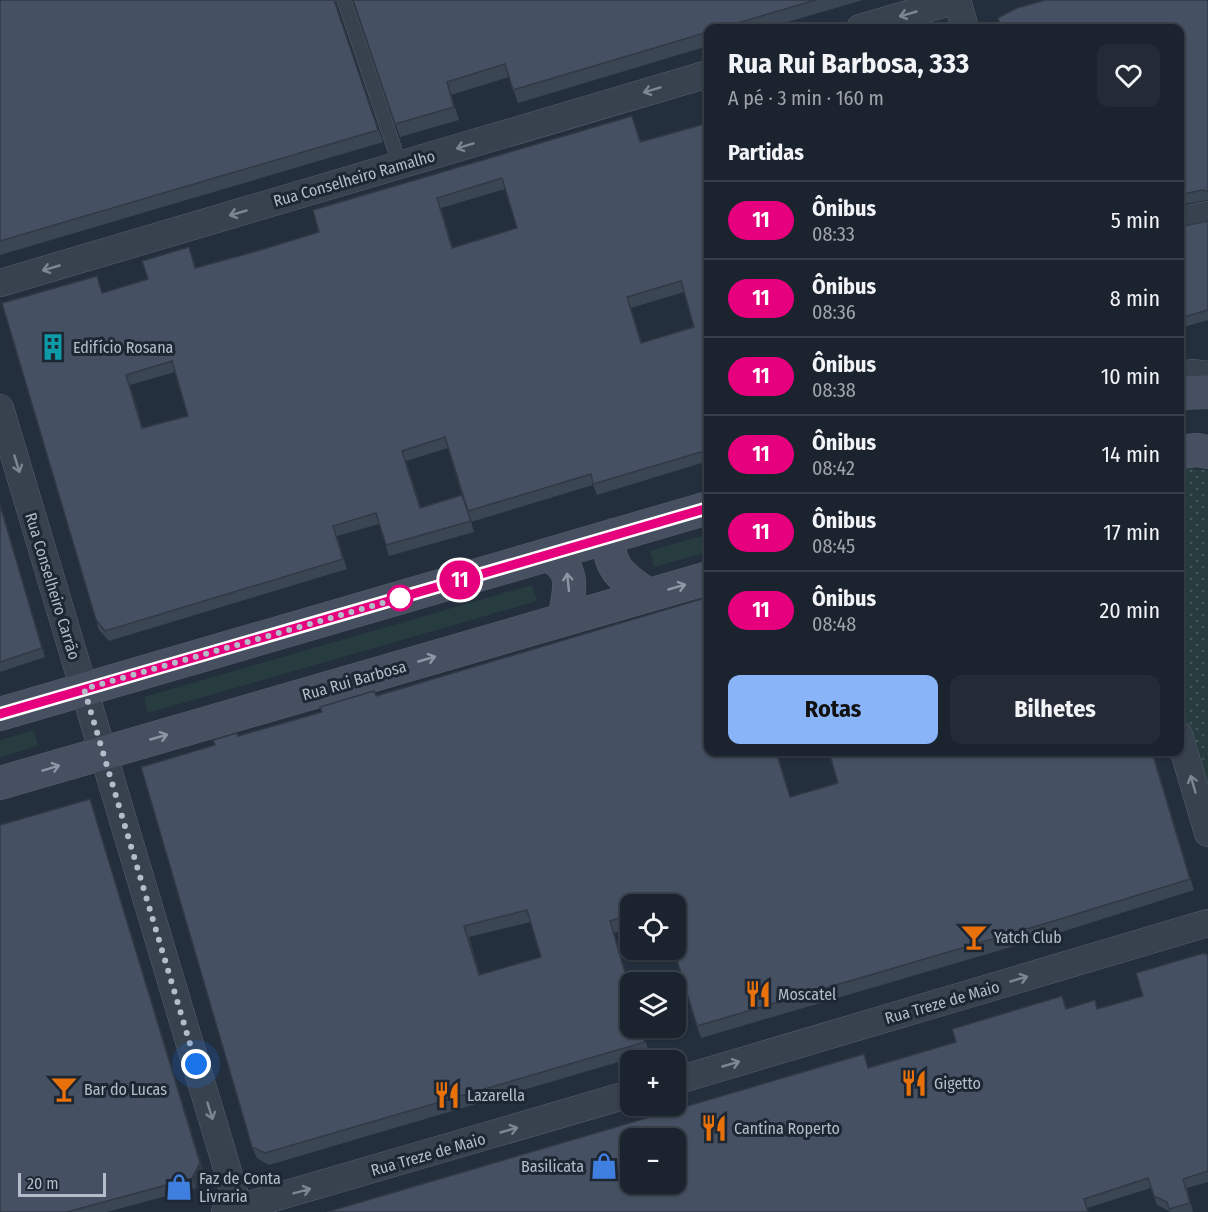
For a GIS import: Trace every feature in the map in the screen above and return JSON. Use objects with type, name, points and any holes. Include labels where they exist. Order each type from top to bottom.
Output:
[{"type":"main road","points":[[1184,393],[1208,392]]},
{"type":"main road","points":[[1184,451],[1208,452]]},
{"type":"main road","points":[[0,714],[704,509]]},
{"type":"main road","points":[[614,536],[609,541],[609,555],[615,567],[647,596]]},
{"type":"main road","points":[[548,555],[560,560],[569,580],[564,619]]},
{"type":"main road","name":"Rua Rui Barbosa","points":[[0,783],[704,579]]},
{"type":"street","points":[[874,24],[957,0],[964,24]]},
{"type":"street","name":"Rua Conselheiro Ramalho","points":[[0,283],[704,75]]},
{"type":"street","points":[[1184,220],[1208,215]]},
{"type":"street","points":[[1184,374],[1208,375]]},
{"type":"street","name":"Rua Conselheiro Carrão","points":[[0,408],[103,753],[235,1211]]},
{"type":"street","points":[[1184,752],[1208,833]]},
{"type":"street","name":"Rua Treze de Maio","points":[[686,1078],[1208,923]]},
{"type":"street","name":"Rua Treze de Maio","points":[[235,1211],[620,1097]]},
{"type":"lane","points":[[344,0],[400,165]]},
{"type":"green space","points":[[1184,468],[1208,470],[1208,792],[1184,714]]},
{"type":"green space","points":[[704,535],[704,553],[654,567],[650,551]]},
{"type":"green space","points":[[532,585],[537,601],[148,713],[144,697]]},
{"type":"green space","points":[[34,730],[38,746],[0,757],[0,740]]},
{"type":"building","points":[[0,0],[334,0],[378,130],[0,241]]},
{"type":"building","points":[[353,0],[816,0],[734,24],[704,24],[704,33],[513,90],[505,64],[447,82],[454,107],[395,124]]},
{"type":"building","points":[[1045,0],[1208,0],[1208,191],[1184,194],[1184,24],[1000,24],[998,18],[1017,8]]},
{"type":"building","points":[[632,116],[640,142],[704,124],[704,451],[593,484],[591,474],[468,511],[445,437],[402,451],[420,508],[462,495],[471,521],[386,545],[376,513],[333,526],[343,559],[105,631],[96,620],[2,303],[97,276],[102,293],[148,279],[142,261],[189,247],[195,268],[319,232],[313,210]],"holes":[[[502,178],[517,228],[452,248],[437,198]],[[681,281],[694,327],[641,343],[627,297]],[[172,361],[188,416],[142,428],[126,375]]]},
{"type":"building","points":[[1208,221],[1208,310],[1184,317],[1184,226]]},
{"type":"building","points":[[0,505],[42,648],[0,662]]},
{"type":"building","points":[[704,598],[704,756],[777,756],[790,797],[838,783],[830,756],[1153,756],[1190,879],[697,1026],[686,990],[686,972],[681,972],[677,960],[686,960],[686,894],[620,894],[620,918],[610,921],[625,972],[620,972],[620,1038],[644,1038],[645,1042],[265,1153],[252,1147],[141,767],[215,745],[213,740],[237,733],[238,736],[322,712],[320,707],[374,691],[376,696]],"holes":[[[527,910],[541,957],[479,975],[464,926]]]},
{"type":"building","points":[[90,799],[200,1163],[192,1178],[67,1212],[0,1212],[0,825]]},
{"type":"building","points":[[1204,953],[1208,955],[1208,1171],[1183,1179],[1190,1203],[1169,1209],[1167,1202],[1154,1196],[1148,1178],[1084,1199],[1088,1212],[327,1212],[653,1116],[686,1116],[686,1106],[864,1054],[868,1068],[956,1042],[952,1029],[1062,996],[1066,1009],[1095,1000],[1097,1009],[1143,996],[1136,973]]},
{"type":"bus line","name":"11","points":[[0,714],[704,509]]},
{"type":"place","name":"Edifício Rosana","points":[[53,347]]},
{"type":"place","name":"Yatch Club","points":[[974,937]]},
{"type":"place","name":"Moscatel","points":[[758,994]]},
{"type":"place","name":"Gigetto","points":[[914,1083]]},
{"type":"place","name":"Bar do Lucas","points":[[64,1089]]},
{"type":"place","name":"Lazarella","points":[[447,1095]]},
{"type":"place","name":"Cantina Roperto","points":[[714,1128]]},
{"type":"place","name":"Basilicata","points":[[604,1166]]},
{"type":"place","name":"Faz de Conta Livraria","points":[[179,1187]]},
{"type":"route","points":[[196,1064],[84,689],[400,598]]}]
